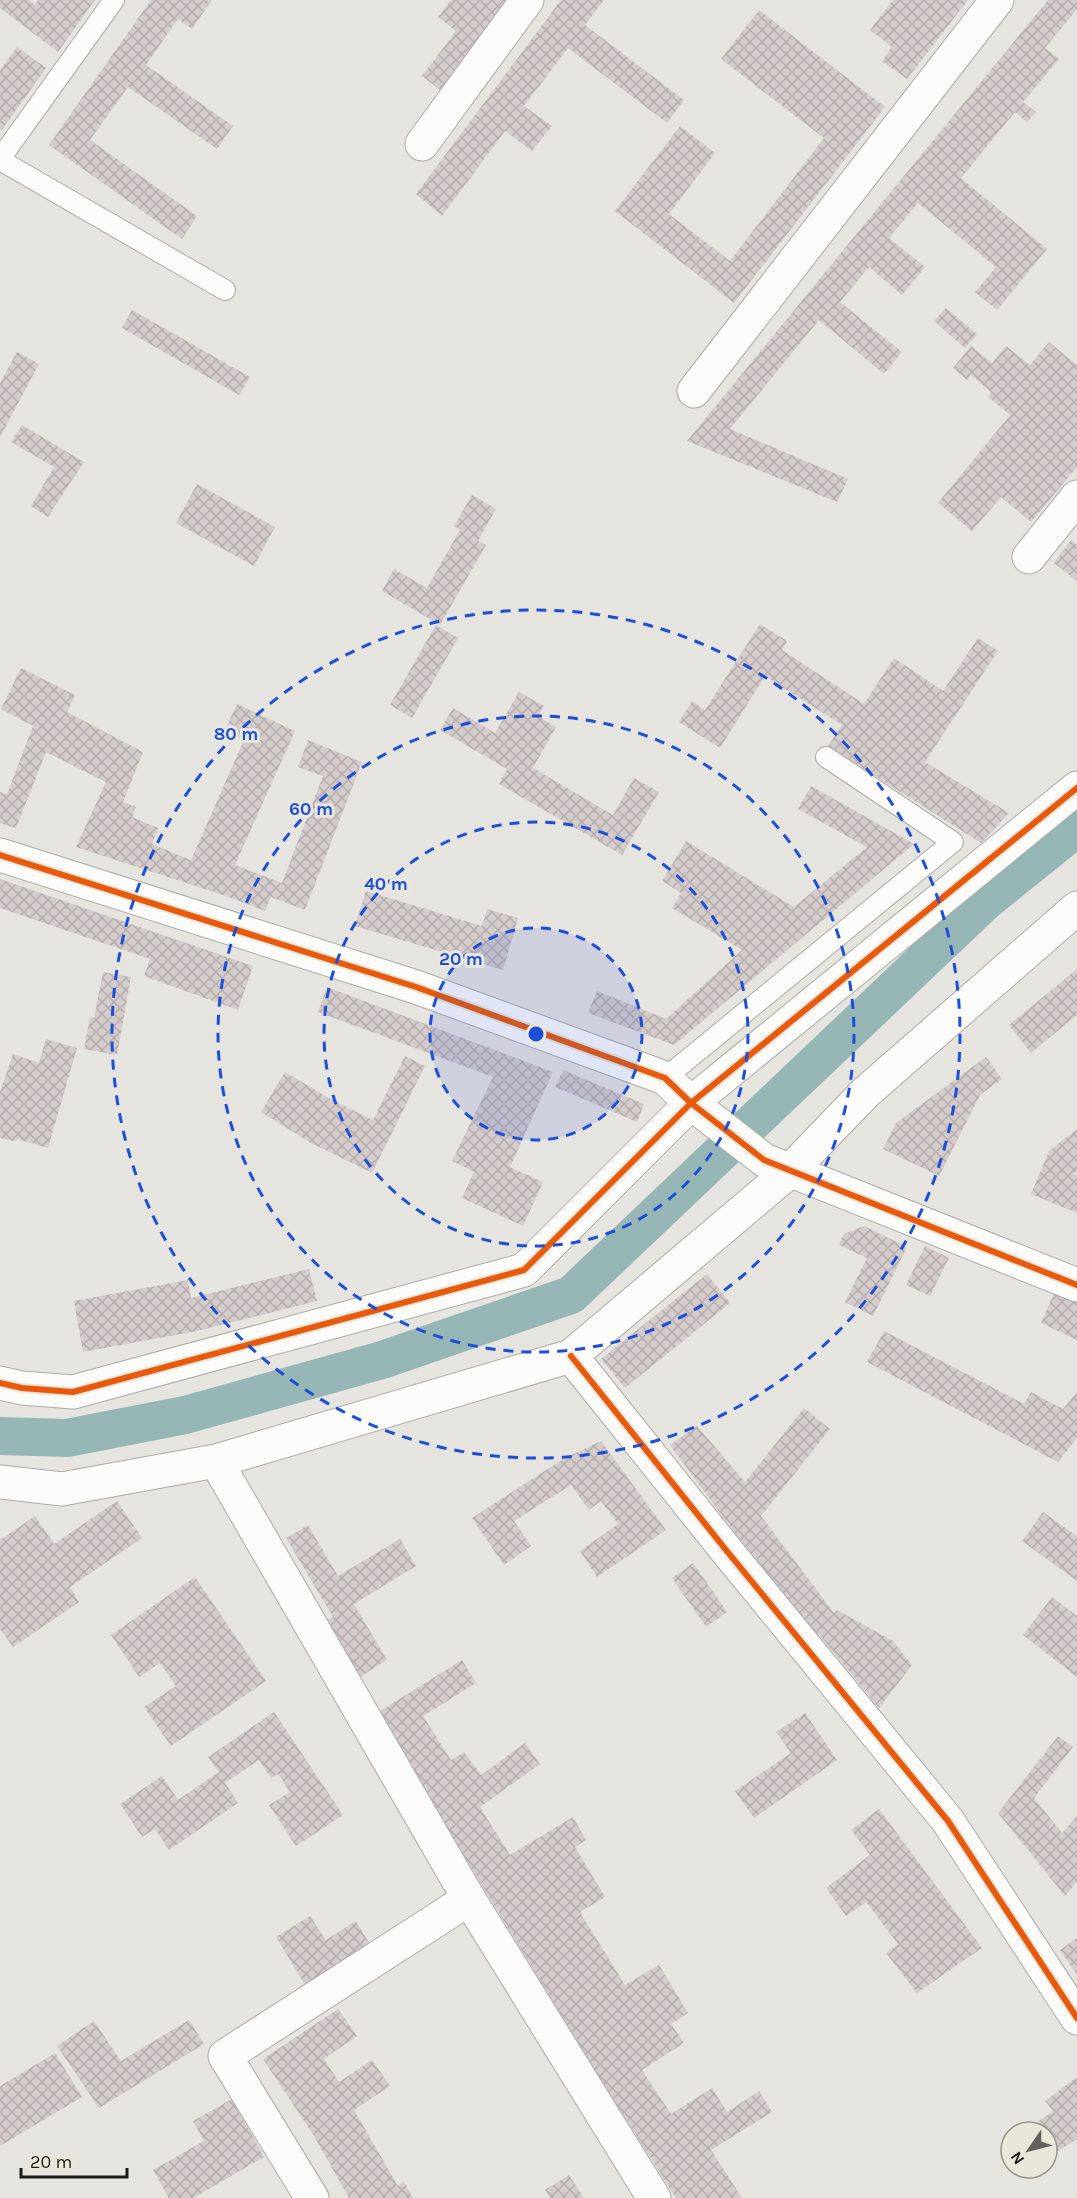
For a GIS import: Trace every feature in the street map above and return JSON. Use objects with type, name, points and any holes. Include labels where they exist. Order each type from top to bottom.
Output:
[{"type":"street","points":[[422,144],[527,0]]},
{"type":"street","points":[[694,391],[997,0]]},
{"type":"street","points":[[1029,556],[1077,496]]},
{"type":"street","points":[[0,1383],[22,1389],[73,1392],[524,1270],[698,1109],[1077,788]]},
{"type":"street","points":[[0,855],[417,987],[665,1078],[698,1109],[777,1165],[1077,1285]]},
{"type":"street","points":[[0,1482],[62,1490],[216,1461],[571,1356],[777,1165],[864,1093],[1077,908]]},
{"type":"street","points":[[571,1356],[948,1821],[1077,2018]]},
{"type":"street","points":[[216,1461],[469,1899],[654,2198]]},
{"type":"street","points":[[312,2198],[225,2056],[469,1899]]},
{"type":"lane","points":[[114,0],[0,160],[225,290]]},
{"type":"lane","points":[[665,1078],[953,842],[826,757]]},
{"type":"building","points":[[0,0],[29,0],[35,5],[38,0],[95,0],[58,52],[0,8]]},
{"type":"building","points":[[151,0],[212,0],[192,29],[178,19],[146,65],[233,126],[217,149],[128,87],[90,140],[197,216],[182,239],[49,145]]},
{"type":"building","points":[[451,0],[508,0],[440,90],[422,76],[456,31],[438,17]]},
{"type":"building","points":[[561,0],[604,0],[585,25],[684,100],[667,123],[568,48],[524,106],[552,126],[532,151],[505,131],[442,216],[416,194]]},
{"type":"building","points":[[893,0],[968,0],[907,79],[882,61],[892,47],[870,30]]},
{"type":"building","points":[[1048,0],[1077,0],[1077,9],[1045,48],[1059,59],[1023,102],[1036,112],[1027,122],[1015,112],[961,178],[1047,249],[997,310],[975,292],[996,267],[918,203],[889,238],[925,267],[902,295],[869,267],[840,302],[902,352],[884,374],[819,320],[730,429],[848,479],[837,502],[687,441]]},
{"type":"building","points":[[759,10],[885,107],[734,303],[615,211],[680,126],[715,153],[669,214],[730,261],[824,138],[721,59]]},
{"type":"building","points":[[17,47],[46,68],[2,130],[0,129],[0,70]]},
{"type":"building","points":[[946,308],[977,334],[965,348],[934,321]]},
{"type":"building","points":[[132,310],[250,377],[239,395],[122,328]]},
{"type":"building","points":[[1049,342],[1077,365],[1077,467],[1031,522],[1001,497],[972,531],[938,503],[1010,415],[988,397],[991,392],[971,375],[967,380],[953,368],[971,346],[992,363],[1006,346],[1030,365]]},
{"type":"building","points":[[17,352],[39,364],[0,437],[0,383]]},
{"type":"building","points":[[22,425],[84,462],[48,517],[31,506],[54,467],[11,442]]},
{"type":"building","points":[[197,484],[275,527],[254,566],[176,523]]},
{"type":"building","points":[[472,495],[496,509],[478,541],[486,545],[440,625],[382,591],[394,569],[427,588],[460,530],[454,526]]},
{"type":"building","points":[[1071,540],[1077,545],[1077,581],[1054,563]]},
{"type":"building","points":[[760,624],[787,641],[782,650],[864,704],[894,658],[943,691],[978,638],[998,651],[925,762],[1009,813],[981,843],[828,746],[842,725],[765,676],[720,748],[679,722],[692,701],[705,710]]},
{"type":"building","points":[[436,625],[458,638],[412,718],[390,705]]},
{"type":"building","points":[[21,668],[75,695],[67,712],[143,752],[123,802],[136,807],[132,817],[158,828],[152,844],[191,860],[244,740],[224,732],[237,704],[295,731],[235,865],[282,883],[323,776],[298,767],[308,740],[362,762],[305,910],[271,897],[265,911],[76,847],[106,782],[46,752],[16,828],[0,823],[0,792],[7,794],[33,726],[1,709]]},
{"type":"building","points":[[519,692],[544,706],[538,716],[556,727],[533,768],[613,815],[634,778],[659,792],[622,855],[499,784],[507,769],[440,730],[453,708],[495,733]]},
{"type":"building","points":[[811,786],[914,844],[674,1045],[588,1013],[597,991],[666,1019],[742,950],[672,908],[681,893],[662,881],[686,841],[794,907],[867,847],[798,809]]},
{"type":"building","points":[[0,879],[253,966],[238,1010],[144,976],[150,959],[0,908]]},
{"type":"building","points":[[366,891],[482,926],[487,909],[518,918],[503,970],[355,926]]},
{"type":"building","points":[[1077,969],[1077,1015],[1031,1053],[1009,1025]]},
{"type":"building","points":[[103,972],[131,977],[117,1055],[84,1049],[90,1017],[94,1018]]},
{"type":"building","points":[[327,987],[553,1072],[510,1167],[543,1182],[523,1226],[462,1198],[474,1172],[452,1161],[493,1077],[318,1012]]},
{"type":"building","points":[[46,1039],[77,1048],[48,1148],[17,1139],[14,1141],[0,1138],[0,1092],[13,1054],[39,1063]]},
{"type":"building","points":[[405,1056],[425,1066],[372,1173],[311,1143],[261,1112],[285,1072],[332,1100],[373,1120]]},
{"type":"building","points":[[986,1057],[1002,1079],[980,1095],[939,1176],[883,1149],[896,1123]]},
{"type":"building","points":[[563,1070],[644,1104],[637,1122],[555,1087]]},
{"type":"building","points":[[1077,1129],[1077,1171],[1073,1174],[1077,1175],[1077,1213],[1031,1194],[1049,1151]]},
{"type":"building","points":[[864,1226],[907,1247],[873,1316],[845,1302],[867,1258],[839,1245],[844,1234]]},
{"type":"building","points":[[925,1246],[949,1258],[930,1296],[906,1285]]},
{"type":"building","points":[[309,1269],[317,1301],[197,1331],[83,1352],[74,1301],[188,1280],[191,1298]]},
{"type":"building","points":[[707,1274],[730,1303],[625,1388],[601,1359]]},
{"type":"building","points":[[1055,1291],[1077,1301],[1077,1340],[1041,1323]]},
{"type":"building","points":[[884,1331],[1024,1404],[1031,1392],[1063,1409],[1077,1392],[1077,1438],[1058,1462],[867,1362]]},
{"type":"building","points":[[804,1408],[830,1429],[761,1516],[834,1613],[837,1610],[893,1641],[912,1665],[879,1708],[818,1633],[812,1637],[670,1445],[697,1426],[745,1482]]},
{"type":"building","points":[[601,1441],[666,1530],[597,1577],[580,1551],[618,1524],[601,1501],[589,1510],[571,1485],[514,1521],[531,1546],[504,1565],[472,1518],[563,1459]]},
{"type":"building","points":[[117,1501],[142,1538],[70,1587],[79,1602],[13,1647],[0,1629],[0,1540],[35,1516],[54,1544]]},
{"type":"building","points":[[1043,1512],[1077,1536],[1077,1581],[1022,1541]]},
{"type":"building","points":[[308,1525],[338,1576],[400,1539],[416,1566],[354,1604],[387,1660],[360,1677],[326,1620],[333,1617],[286,1538]]},
{"type":"building","points":[[693,1563],[727,1612],[706,1627],[672,1578]]},
{"type":"building","points":[[195,1577],[266,1681],[171,1746],[144,1707],[176,1686],[160,1663],[139,1677],[111,1635]]},
{"type":"building","points":[[1052,1597],[1077,1616],[1077,1677],[1023,1635]]},
{"type":"building","points":[[462,1660],[476,1683],[423,1716],[451,1760],[464,1752],[481,1775],[525,1743],[540,1764],[480,1807],[510,1855],[573,1817],[586,1840],[575,1847],[605,1897],[580,1912],[625,1985],[659,1965],[688,2013],[671,2024],[684,2043],[642,2070],[671,2114],[712,2088],[727,2112],[759,2091],[772,2112],[711,2150],[742,2198],[676,2198],[596,2072],[377,1713]]},
{"type":"building","points":[[274,1712],[343,1815],[296,1846],[269,1805],[290,1792],[278,1774],[271,1778],[259,1760],[225,1783],[238,1803],[169,1850],[155,1829],[142,1837],[120,1804],[162,1776],[178,1800],[219,1772],[208,1757]]},
{"type":"building","points":[[805,1713],[837,1760],[754,1818],[735,1791],[791,1753],[776,1732]]},
{"type":"building","points":[[1058,1736],[1073,1747],[1034,1798],[1062,1833],[1077,1816],[1077,1882],[1065,1896],[998,1813]]},
{"type":"building","points":[[879,1809],[982,1948],[917,1993],[886,1953],[898,1944],[866,1902],[846,1916],[826,1888],[870,1855],[851,1830]]},
{"type":"building","points":[[310,1916],[326,1940],[356,1921],[372,1948],[307,1988],[276,1937]]},
{"type":"building","points":[[1077,1938],[1077,1975],[1060,1950]]},
{"type":"building","points":[[338,2009],[357,2036],[324,2059],[339,2082],[372,2060],[390,2086],[354,2110],[398,2186],[404,2182],[413,2198],[349,2198],[314,2136],[263,2059]]},
{"type":"building","points":[[189,2020],[204,2044],[99,2108],[57,2046],[94,2021],[121,2061]]},
{"type":"building","points":[[55,2053],[82,2097],[0,2146],[0,2086]]},
{"type":"building","points":[[1077,2077],[1077,2139],[1059,2150],[1059,2120],[1040,2120],[1053,2111],[1045,2101]]},
{"type":"building","points":[[232,2099],[264,2157],[193,2198],[169,2198],[153,2170],[204,2141],[193,2121]]},
{"type":"building","points":[[569,2175],[584,2198],[550,2198],[545,2190]]},
{"type":"waterway","points":[[0,1436],[67,1438],[185,1415],[382,1360],[571,1295],[986,901],[1077,828]]},
{"type":"cycle path","points":[[0,1383],[22,1388],[73,1392],[524,1270],[691,1103],[1077,788]]},
{"type":"cycle path","points":[[0,855],[416,987],[665,1078],[691,1103],[764,1160],[1077,1285]]},
{"type":"cycle path","points":[[571,1356],[948,1821],[1077,2018]]}]
